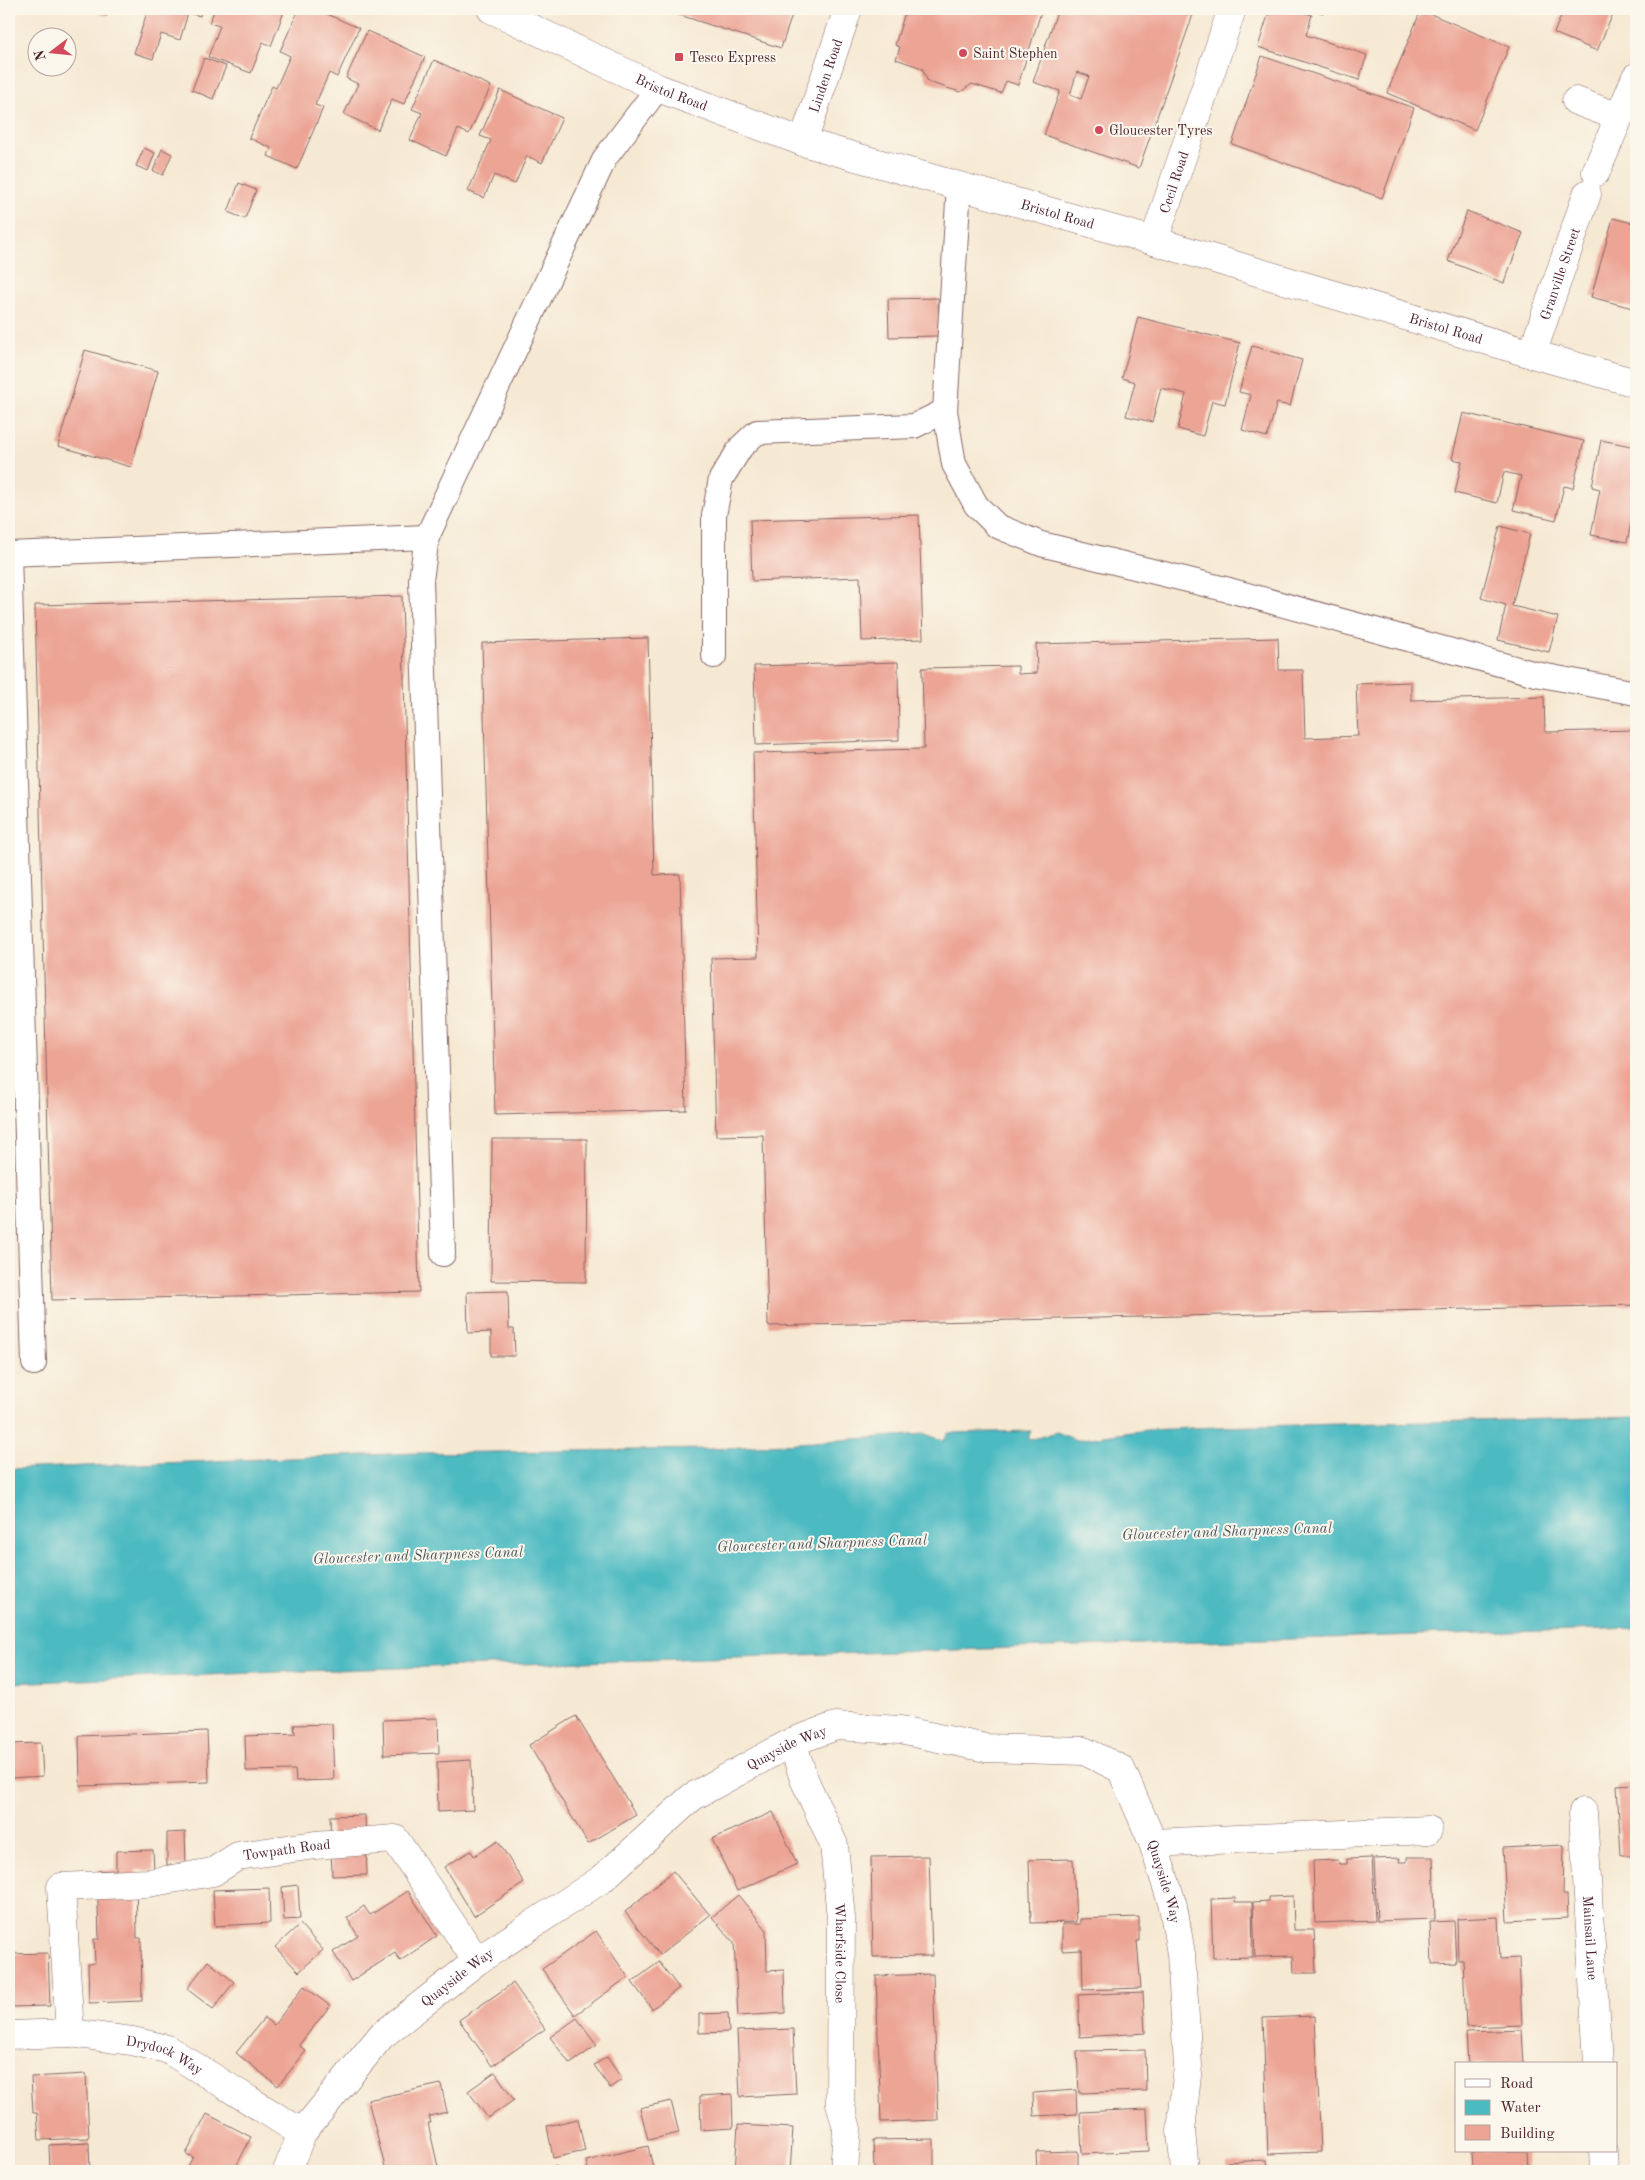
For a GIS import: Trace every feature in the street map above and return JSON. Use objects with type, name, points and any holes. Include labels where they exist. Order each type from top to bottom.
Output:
[{"type":"street","name":"Bristol Road","points":[[491,9],[524,15],[658,88],[803,142],[1154,241],[1532,354],[1636,382]]},
{"type":"street","name":"Linden Road","points":[[803,142],[848,9]]},
{"type":"street","name":"Cecil Road","points":[[1154,241],[1232,9]]},
{"type":"street","name":"Granville Street","points":[[1532,354],[1591,183],[1636,77]]},
{"type":"street","points":[[1576,101],[1620,117]]},
{"type":"street","name":"Quayside Way","points":[[287,2171],[302,2133],[381,2036],[477,1961],[602,1879],[692,1797],[792,1742],[836,1726],[900,1730],[986,1748],[1084,1751],[1121,1769],[1153,1844],[1172,1906],[1180,1954],[1188,2066],[1182,2131],[1185,2171]]},
{"type":"street","name":"Wharfside Close","points":[[792,1742],[804,1779],[834,1844],[842,1918],[840,2103],[847,2129],[844,2171]]},
{"type":"street","name":"Mainsail Lane","points":[[1583,1812],[1598,2062]]},
{"type":"street","points":[[1153,1844],[1428,1830]]},
{"type":"street","name":"Towpath Road","points":[[70,2033],[61,1887],[148,1883],[212,1872],[238,1856],[315,1845],[395,1839],[477,1961]]},
{"type":"street","name":"Drydock Way","points":[[9,2035],[70,2033],[132,2041],[167,2049],[302,2133]]},
{"type":"street","points":[[1603,2152],[1604,2171]]},
{"type":"lane","points":[[443,1254],[421,580],[427,537],[605,158],[658,88]]},
{"type":"lane","points":[[959,186],[945,411],[954,464],[976,505],[997,526],[1041,544],[1229,590],[1536,674],[1636,693]]},
{"type":"lane","points":[[714,656],[714,515],[721,479],[740,448],[757,432],[914,426],[945,411]]},
{"type":"lane","points":[[34,1363],[9,554],[427,537]]},
{"type":"water","name":"Gloucester and Sharpness Canal","points":[[1636,1417],[1636,1628],[305,1671],[9,1683],[9,1469],[417,1453],[713,1449],[925,1434],[944,1441],[948,1433],[1031,1431],[1028,1438],[1030,1440],[1057,1432],[1076,1440],[1146,1430],[1216,1427]]},
{"type":"building","points":[[85,9],[109,9],[107,16]]},
{"type":"building","points":[[148,9],[202,9],[200,16],[188,13],[180,40],[161,34],[153,59],[134,53]]},
{"type":"building","points":[[215,9],[285,9],[271,46],[263,42],[251,73],[208,57],[220,26],[209,23]]},
{"type":"building","points":[[299,9],[315,9],[359,28],[337,77],[329,73],[315,105],[323,108],[297,169],[268,156],[271,148],[249,138],[272,86],[276,88],[290,56],[280,51]]},
{"type":"building","points":[[661,9],[794,9],[781,48]]},
{"type":"building","name":"Saint Stephen","points":[[906,9],[1042,9],[1018,85],[1006,81],[1001,93],[972,84],[960,92],[928,82],[922,68],[896,59],[900,47],[895,45]]},
{"type":"building","points":[[1058,9],[1195,9],[1139,168],[1044,135],[1060,91],[1033,82]],"holes":[[[1077,72],[1089,76],[1081,99],[1070,95]]]},
{"type":"building","points":[[1270,9],[1293,9],[1312,15],[1306,35],[1367,55],[1359,80],[1258,47]]},
{"type":"building","points":[[1312,9],[1324,9],[1323,13]]},
{"type":"building","points":[[1564,9],[1615,9],[1597,51],[1554,33]]},
{"type":"building","points":[[1421,10],[1509,47],[1475,130],[1387,93]]},
{"type":"building","points":[[367,31],[425,57],[404,104],[392,99],[378,130],[344,114],[358,84],[346,78]]},
{"type":"building","points":[[1262,56],[1414,108],[1382,198],[1232,144]]},
{"type":"building","points":[[204,58],[226,66],[213,99],[192,90]]},
{"type":"building","points":[[434,60],[491,86],[469,134],[458,129],[446,156],[410,140],[422,113],[412,109]]},
{"type":"building","points":[[500,90],[562,118],[542,163],[527,156],[515,184],[494,175],[484,198],[468,191],[491,140],[480,136]]},
{"type":"building","points":[[144,148],[155,153],[148,171],[136,166]]},
{"type":"building","points":[[162,149],[172,154],[163,175],[153,171]]},
{"type":"building","points":[[239,183],[256,190],[245,219],[228,212]]},
{"type":"building","points":[[1467,211],[1523,233],[1504,283],[1448,261]]},
{"type":"building","points":[[1613,218],[1636,224],[1636,309],[1591,297]]},
{"type":"building","points":[[938,298],[939,336],[889,337],[888,299]]},
{"type":"building","points":[[1138,317],[1240,343],[1225,404],[1212,401],[1203,436],[1178,429],[1186,394],[1161,388],[1152,422],[1126,416],[1135,382],[1122,378]]},
{"type":"building","points":[[1252,346],[1302,360],[1290,406],[1277,403],[1267,437],[1242,430],[1251,395],[1239,392]]},
{"type":"building","points":[[85,350],[158,371],[131,467],[58,446]]},
{"type":"building","points":[[1463,413],[1584,441],[1573,488],[1564,486],[1556,520],[1513,510],[1521,476],[1504,472],[1497,503],[1455,493],[1462,461],[1452,459]]},
{"type":"building","points":[[1601,440],[1636,447],[1636,499],[1627,542],[1591,535],[1600,489],[1592,487]]},
{"type":"building","points":[[919,515],[923,639],[862,641],[860,577],[752,581],[750,520]]},
{"type":"building","points":[[1500,526],[1530,534],[1512,606],[1558,617],[1549,652],[1498,640],[1506,605],[1481,598]]},
{"type":"building","points":[[402,596],[419,1292],[52,1300],[35,605]]},
{"type":"building","points":[[648,638],[654,875],[680,874],[686,1110],[495,1115],[482,643]]},
{"type":"building","points":[[1278,638],[1279,670],[1303,670],[1305,738],[1358,736],[1356,684],[1411,682],[1411,700],[1544,697],[1545,732],[1636,730],[1636,1305],[768,1326],[763,1135],[716,1136],[711,958],[758,957],[753,753],[924,749],[922,668],[1018,666],[1018,674],[1037,673],[1036,644]]},
{"type":"building","points":[[898,662],[899,740],[756,745],[754,666]]},
{"type":"building","points":[[492,1139],[587,1139],[586,1282],[491,1281]]},
{"type":"building","points":[[508,1291],[509,1329],[514,1329],[515,1356],[491,1356],[491,1332],[468,1333],[467,1292]]},
{"type":"building","points":[[576,1716],[636,1815],[588,1844],[529,1745]]},
{"type":"building","points":[[438,1718],[439,1753],[384,1755],[383,1720]]},
{"type":"building","points":[[332,1724],[334,1780],[296,1781],[295,1770],[246,1771],[245,1736],[295,1734],[294,1725]]},
{"type":"building","points":[[207,1731],[209,1782],[80,1786],[79,1736]]},
{"type":"building","points":[[41,1743],[43,1776],[9,1778],[9,1744]]},
{"type":"building","points":[[471,1760],[473,1810],[438,1812],[437,1762]]},
{"type":"building","points":[[1636,1784],[1636,1856],[1621,1856],[1617,1785]]},
{"type":"building","points":[[773,1812],[797,1864],[737,1891],[712,1839]]},
{"type":"building","points":[[365,1815],[367,1875],[332,1876],[330,1816]]},
{"type":"building","points":[[185,1832],[186,1865],[167,1865],[167,1833]]},
{"type":"building","points":[[498,1841],[524,1883],[474,1916],[444,1867],[471,1851],[474,1856]]},
{"type":"building","points":[[1564,1845],[1563,1895],[1567,1895],[1568,1918],[1507,1921],[1503,1848]]},
{"type":"building","points":[[153,1850],[154,1870],[136,1870],[137,1938],[141,1938],[142,2001],[89,2003],[88,1964],[95,1963],[94,1939],[99,1939],[97,1871],[116,1870],[116,1851]]},
{"type":"building","points":[[929,1856],[932,1956],[873,1957],[871,1857]]},
{"type":"building","points":[[1407,1857],[1433,1857],[1435,1919],[1377,1921],[1374,1859],[1400,1858],[1399,1862],[1407,1862]]},
{"type":"building","points":[[1372,1858],[1375,1921],[1315,1923],[1313,1861],[1338,1860],[1339,1864],[1347,1864],[1347,1859]]},
{"type":"building","points":[[1073,1859],[1076,1922],[1031,1923],[1029,1860]]},
{"type":"building","points":[[673,1871],[710,1915],[660,1955],[625,1912]]},
{"type":"building","points":[[298,1885],[300,1919],[284,1920],[282,1887]]},
{"type":"building","points":[[269,1888],[270,1923],[215,1926],[213,1890]]},
{"type":"building","points":[[408,1891],[437,1936],[400,1961],[395,1953],[351,1981],[333,1952],[358,1936],[347,1918],[364,1906],[370,1915]]},
{"type":"building","points":[[738,1895],[766,1929],[767,1971],[784,1970],[785,2013],[738,2016],[734,1943],[712,1917]]},
{"type":"building","points":[[1293,1896],[1294,1930],[1314,1930],[1316,1973],[1294,1973],[1293,1956],[1255,1957],[1253,1902],[1269,1901],[1269,1897]]},
{"type":"building","points":[[1235,1898],[1235,1902],[1252,1902],[1253,1957],[1213,1958],[1211,1899]]},
{"type":"building","points":[[1139,1917],[1139,1941],[1137,1941],[1141,1988],[1083,1990],[1082,1950],[1062,1951],[1062,1924],[1080,1924],[1080,1919]]},
{"type":"building","points":[[1498,1917],[1500,1959],[1519,1958],[1522,2025],[1466,2027],[1463,1960],[1458,1960],[1457,1919]]},
{"type":"building","points":[[1454,1921],[1456,1963],[1432,1964],[1430,1922]]},
{"type":"building","points":[[300,1924],[323,1950],[299,1972],[275,1947]]},
{"type":"building","points":[[596,1931],[628,1977],[575,2015],[542,1969]]},
{"type":"building","points":[[48,1953],[50,2006],[9,2007],[9,1954]]},
{"type":"building","points":[[208,1961],[234,1982],[213,2009],[187,1989]]},
{"type":"building","points":[[659,1962],[679,1988],[652,2009],[632,1982]]},
{"type":"building","points":[[933,1974],[938,2120],[881,2122],[876,1976]]},
{"type":"building","points":[[513,1983],[545,2029],[492,2066],[459,2020]]},
{"type":"building","points":[[304,1986],[330,2006],[299,2045],[306,2051],[278,2086],[236,2053],[264,2018],[274,2025]]},
{"type":"building","points":[[1143,1992],[1145,2033],[1080,2037],[1078,1995]]},
{"type":"building","points":[[728,2013],[729,2032],[699,2033],[699,2014]]},
{"type":"building","points":[[1315,2016],[1321,2152],[1268,2154],[1263,2018]]},
{"type":"building","points":[[577,2018],[597,2045],[570,2064],[550,2037]]},
{"type":"building","points":[[793,2029],[796,2094],[740,2097],[737,2031]]},
{"type":"building","points":[[1522,2030],[1524,2062],[1468,2062],[1466,2032]]},
{"type":"building","points":[[1145,2050],[1146,2091],[1079,2093],[1077,2051]]},
{"type":"building","points":[[607,2057],[622,2079],[610,2088],[594,2065]]},
{"type":"building","points":[[495,2072],[514,2100],[488,2118],[468,2091]]},
{"type":"building","points":[[86,2074],[89,2138],[39,2140],[37,2113],[33,2113],[31,2077]]},
{"type":"building","points":[[441,2084],[447,2112],[429,2116],[431,2123],[428,2123],[439,2171],[386,2171],[368,2100]]},
{"type":"building","points":[[1076,2090],[1077,2114],[1034,2116],[1033,2093]]},
{"type":"building","points":[[732,2094],[733,2128],[701,2130],[700,2096]]},
{"type":"building","points":[[671,2101],[679,2133],[648,2140],[640,2108]]},
{"type":"building","points":[[1147,2109],[1149,2151],[1082,2154],[1080,2112]]},
{"type":"building","points":[[207,2114],[251,2137],[234,2171],[185,2171],[193,2157],[186,2154]]},
{"type":"building","points":[[578,2119],[585,2151],[553,2158],[547,2126]]},
{"type":"building","points":[[738,2125],[793,2128],[790,2171],[735,2171]]},
{"type":"building","points":[[934,2139],[934,2171],[874,2171],[873,2140]]},
{"type":"building","points":[[89,2143],[90,2171],[50,2171],[49,2145]]},
{"type":"building","points":[[648,2146],[654,2171],[588,2171],[586,2161]]},
{"type":"building","points":[[1078,2151],[1078,2171],[1037,2171],[1036,2152]]},
{"type":"building","points":[[1472,2152],[1527,2152],[1528,2171],[1473,2171]]},
{"type":"building","points":[[1267,2160],[1268,2171],[1227,2171],[1227,2162]]},
{"type":"building","points":[[556,2166],[557,2171],[533,2171],[533,2170]]},
{"type":"building","points":[[1149,2169],[1149,2171],[1125,2171],[1125,2170]]},
{"type":"place","name":"Saint Stephen","points":[[963,53]]},
{"type":"place","name":"Tesco Express","points":[[679,57]]},
{"type":"place","name":"Gloucester Tyres","points":[[1099,130]]}]
